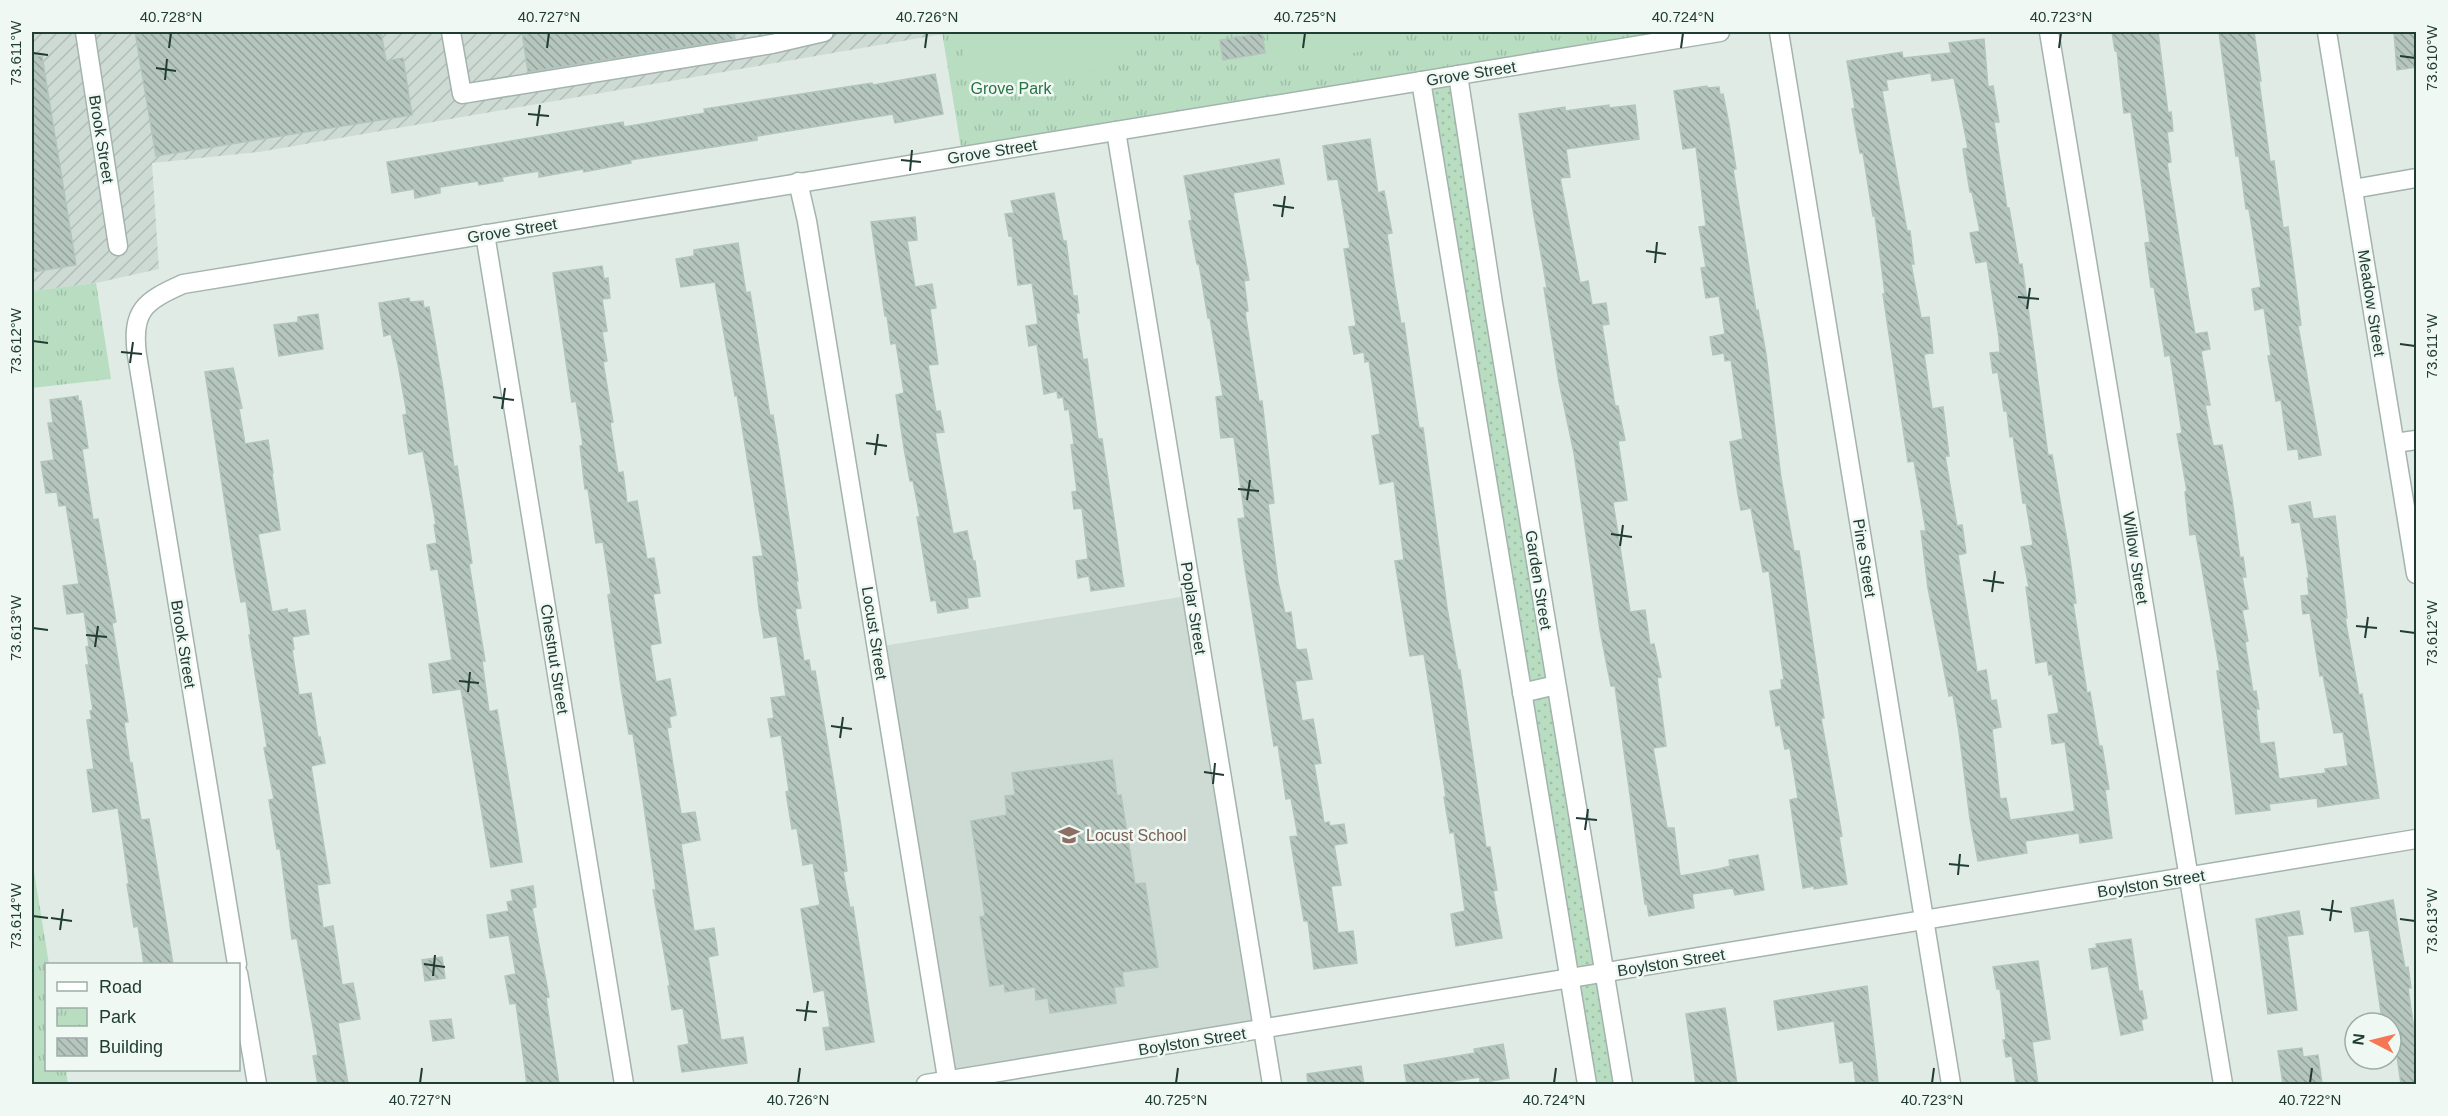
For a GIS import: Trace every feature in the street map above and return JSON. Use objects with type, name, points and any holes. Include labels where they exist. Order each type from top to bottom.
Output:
[{"type":"street","name":"Brook Street","points":[[85,32],[118,246]]},
{"type":"street","points":[[451,32],[462,94],[771,38],[824,32]]},
{"type":"street","name":"Grove Street","points":[[137,323],[144,307],[155,297],[183,284],[1720,32]]},
{"type":"street","name":"Pine Street","points":[[1779,32],[1951,1084]]},
{"type":"street","name":"Willow Street","points":[[2049,32],[2223,1084]]},
{"type":"street","name":"Meadow Street","points":[[2327,32],[2416,574]]},
{"type":"street","name":"Garden Street","points":[[1458,75],[1492,303],[1623,1084]]},
{"type":"street","points":[[1421,81],[1587,1084]]},
{"type":"street","name":"Poplar Street","points":[[1116,131],[1272,1084]]},
{"type":"street","points":[[2353,189],[2416,178]]},
{"type":"street","name":"Locust Street","points":[[798,182],[809,232],[948,1083]]},
{"type":"street","name":"Chestnut Street","points":[[485,234],[624,1084]]},
{"type":"street","name":"Brook Street","points":[[137,323],[135,339],[140,380],[237,963]]},
{"type":"street","points":[[2395,443],[2416,440]]},
{"type":"street","points":[[1522,693],[1556,685]]},
{"type":"street","name":"Boylston Street","points":[[926,1084],[948,1083],[2416,839]]},
{"type":"street","points":[[240,986],[257,1084]]},
{"type":"shaded area","points":[[32,32],[942,32],[943,34],[259,152],[152,163],[159,269],[96,283],[32,291]]},
{"type":"shaded area","name":"Locust School","points":[[1186,596],[1256,1024],[953,1074],[883,646]]},
{"type":"green space","name":"Grove Park","points":[[942,32],[1720,32],[962,154]]},
{"type":"green space","points":[[960,32],[1140,32],[1085,75],[971,95]]},
{"type":"green space","points":[[1268,32],[1392,32],[1395,46],[1273,66]]},
{"type":"green space","points":[[1455,79],[1620,1084],[1590,1084],[1425,84]]},
{"type":"green space","points":[[96,283],[111,379],[32,388],[32,291]]},
{"type":"green space","points":[[32,859],[49,963],[45,963],[45,1071],[66,1071],[68,1084],[32,1084]]},
{"type":"building","points":[[135,32],[381,32],[386,61],[403,58],[412,115],[156,156]]},
{"type":"building","points":[[522,32],[734,32],[735,39],[528,72]]},
{"type":"building","points":[[2112,32],[2158,32],[2168,113],[2171,112],[2173,131],[2167,132],[2171,162],[2167,163],[2190,307],[2195,334],[2207,332],[2210,349],[2201,351],[2210,405],[2205,405],[2213,446],[2222,445],[2240,558],[2243,557],[2246,577],[2242,577],[2248,609],[2242,610],[2248,641],[2245,642],[2253,692],[2256,691],[2259,709],[2256,709],[2260,744],[2274,742],[2279,779],[2326,773],[2325,769],[2348,766],[2343,732],[2334,733],[2323,675],[2320,676],[2310,613],[2303,614],[2301,596],[2309,595],[2307,578],[2309,578],[2300,522],[2292,523],[2289,506],[2310,502],[2313,519],[2335,516],[2347,618],[2345,618],[2359,695],[2362,694],[2379,798],[2318,807],[2317,798],[2269,804],[2270,810],[2236,814],[2217,671],[2220,671],[2196,534],[2190,535],[2185,492],[2187,491],[2177,434],[2182,433],[2170,355],[2165,356],[2154,287],[2151,287],[2145,243],[2150,242],[2131,112],[2124,113],[2117,51],[2115,51]]},
{"type":"building","points":[[2219,32],[2254,32],[2270,162],[2274,161],[2283,228],[2288,227],[2301,325],[2298,326],[2321,455],[2299,459],[2298,449],[2288,450],[2281,400],[2276,401],[2268,356],[2271,356],[2264,308],[2255,310],[2252,289],[2261,287],[2249,209],[2246,209],[2239,156],[2236,156]]},
{"type":"building","points":[[2394,32],[2416,32],[2416,67],[2397,70]]},
{"type":"building","points":[[1262,33],[1265,53],[1223,60],[1220,40]]},
{"type":"building","points":[[1984,39],[1988,87],[1993,86],[1999,122],[1994,122],[2007,208],[2009,208],[2019,265],[2022,264],[2048,455],[2052,455],[2069,552],[2076,603],[2073,603],[2087,693],[2090,692],[2109,789],[2105,790],[2112,838],[2080,843],[2079,833],[2025,841],[2027,853],[1978,861],[1953,695],[1949,696],[1928,588],[1921,531],[1926,531],[1914,461],[1908,462],[1883,294],[1885,294],[1875,216],[1873,216],[1863,153],[1860,153],[1852,109],[1855,108],[1847,61],[1902,52],[1903,58],[1951,53],[1949,43]],"holes":[[[1931,73],[1932,81],[1954,78],[1968,148],[1963,149],[1970,192],[1972,192],[1980,231],[1970,233],[1976,263],[1987,261],[2000,352],[1990,353],[1993,373],[1998,372],[2010,437],[2013,436],[2023,503],[2026,503],[2033,545],[2021,547],[2029,587],[2026,587],[2036,663],[2047,661],[2049,675],[2052,674],[2059,713],[2048,715],[2052,744],[2065,742],[2075,811],[2010,820],[2006,798],[2000,799],[1992,729],[2001,727],[1996,700],[1991,701],[1986,670],[1977,672],[1958,555],[1966,553],[1962,525],[1957,526],[1945,456],[1949,456],[1943,407],[1932,409],[1924,354],[1933,353],[1929,317],[1921,318],[1911,264],[1914,264],[1910,231],[1907,231],[1882,91],[1888,90],[1886,80]]]},
{"type":"building","points":[[32,56],[42,56],[76,265],[32,272]]},
{"type":"building","points":[[935,74],[943,114],[895,123],[893,114],[757,136],[757,140],[630,160],[631,163],[584,172],[583,169],[539,177],[539,171],[502,177],[503,181],[479,185],[478,181],[440,187],[440,193],[415,198],[414,189],[392,193],[387,162],[623,122],[624,127],[705,113],[704,109]]},
{"type":"building","points":[[1707,86],[1707,88],[1719,87],[1720,95],[1723,94],[1729,124],[1736,169],[1733,169],[1756,311],[1758,310],[1766,354],[1781,478],[1794,551],[1799,551],[1824,718],[1821,718],[1842,836],[1839,837],[1847,884],[1814,889],[1814,886],[1803,888],[1790,800],[1798,798],[1790,748],[1785,749],[1780,725],[1776,726],[1770,691],[1782,689],[1781,680],[1784,680],[1769,571],[1763,572],[1751,508],[1741,510],[1730,442],[1743,439],[1731,360],[1725,361],[1724,353],[1713,355],[1710,337],[1725,334],[1719,296],[1706,298],[1701,268],[1706,267],[1699,227],[1706,226],[1696,147],[1683,149],[1674,91]]},
{"type":"building","points":[[1609,105],[1609,108],[1635,105],[1639,139],[1566,149],[1570,177],[1560,178],[1580,283],[1588,281],[1592,305],[1606,303],[1609,324],[1602,325],[1615,406],[1618,406],[1625,440],[1618,441],[1627,500],[1613,502],[1630,612],[1645,610],[1650,645],[1654,644],[1661,677],[1657,678],[1666,746],[1653,748],[1667,828],[1674,828],[1680,876],[1719,869],[1730,866],[1729,860],[1758,855],[1764,890],[1735,895],[1733,888],[1692,894],[1694,908],[1649,916],[1647,904],[1645,904],[1615,686],[1611,686],[1600,630],[1574,453],[1559,382],[1544,288],[1547,288],[1519,114],[1565,107],[1565,111]]},
{"type":"building","points":[[1370,139],[1378,193],[1384,191],[1392,233],[1387,234],[1395,289],[1401,324],[1404,323],[1419,428],[1423,428],[1447,608],[1458,670],[1460,670],[1486,847],[1490,847],[1497,890],[1493,891],[1502,938],[1456,946],[1451,914],[1465,911],[1454,832],[1450,833],[1424,654],[1410,656],[1395,561],[1404,560],[1394,481],[1380,484],[1372,436],[1380,434],[1369,361],[1365,362],[1364,352],[1354,354],[1349,327],[1356,326],[1344,249],[1350,248],[1338,179],[1328,180],[1323,146]]},
{"type":"building","points":[[1279,159],[1284,184],[1233,193],[1249,280],[1244,281],[1248,311],[1245,312],[1259,402],[1262,401],[1274,503],[1268,504],[1278,582],[1285,613],[1291,612],[1296,648],[1306,649],[1312,679],[1295,681],[1302,721],[1313,719],[1321,763],[1314,764],[1324,823],[1329,822],[1330,826],[1344,824],[1347,843],[1334,845],[1341,885],[1331,886],[1338,933],[1353,931],[1357,963],[1314,969],[1308,921],[1304,921],[1290,837],[1298,836],[1291,798],[1286,799],[1278,745],[1274,746],[1244,562],[1238,519],[1245,518],[1234,437],[1221,438],[1216,397],[1223,396],[1210,318],[1208,318],[1189,221],[1192,220],[1184,176]]},
{"type":"building","points":[[1054,193],[1063,241],[1066,241],[1073,296],[1077,296],[1079,313],[1076,313],[1083,360],[1087,359],[1098,439],[1102,439],[1124,586],[1091,591],[1089,576],[1078,578],[1076,561],[1088,559],[1082,508],[1074,509],[1072,492],[1077,491],[1069,409],[1065,410],[1063,397],[1058,398],[1057,391],[1044,394],[1037,344],[1029,346],[1026,326],[1038,324],[1032,283],[1018,285],[1012,235],[1009,236],[1005,214],[1014,213],[1011,201]]},
{"type":"building","points":[[915,217],[917,240],[907,241],[915,287],[932,284],[936,308],[930,309],[938,364],[928,365],[936,412],[940,411],[944,432],[935,433],[953,534],[967,531],[973,561],[975,561],[980,596],[967,598],[968,608],[938,613],[936,600],[931,601],[917,517],[920,517],[904,448],[896,395],[904,393],[896,343],[891,344],[887,316],[885,316],[871,222]]},
{"type":"building","points":[[738,243],[746,293],[750,292],[770,416],[773,415],[798,581],[796,581],[801,608],[795,609],[804,661],[809,660],[811,672],[815,671],[840,820],[847,871],[843,872],[850,908],[853,907],[874,1042],[826,1050],[823,1028],[830,1027],[824,990],[814,992],[801,909],[820,905],[813,863],[803,865],[797,828],[792,829],[781,735],[771,737],[768,719],[774,718],[771,698],[786,696],[777,636],[764,638],[759,609],[753,557],[763,556],[737,395],[735,396],[715,282],[681,287],[676,259],[694,256],[694,250]]},
{"type":"building","points":[[602,266],[604,279],[608,278],[610,298],[602,299],[607,331],[602,332],[607,361],[603,362],[613,422],[610,423],[618,473],[623,472],[627,503],[637,501],[647,559],[654,558],[660,593],[653,594],[661,643],[650,645],[656,682],[670,679],[676,715],[669,717],[671,727],[667,728],[681,814],[695,812],[700,840],[681,844],[694,931],[714,928],[718,955],[708,957],[721,1040],[743,1037],[747,1063],[682,1072],[678,1046],[689,1044],[683,1008],[672,1010],[653,890],[656,890],[633,734],[629,734],[621,687],[603,542],[596,543],[588,489],[585,489],[580,446],[583,445],[576,401],[572,402],[553,273]]},
{"type":"building","points":[[409,298],[410,302],[423,301],[424,308],[429,307],[454,467],[457,466],[472,563],[469,564],[485,661],[482,661],[489,712],[497,710],[522,862],[491,867],[461,689],[433,693],[429,664],[452,660],[438,569],[431,570],[427,545],[437,543],[434,525],[436,524],[423,451],[409,454],[403,415],[407,414],[398,364],[391,334],[384,336],[379,303]]},
{"type":"building","points":[[318,314],[323,349],[279,356],[274,325],[298,322],[298,317]]},
{"type":"building","points":[[233,368],[242,408],[239,409],[245,444],[268,440],[280,530],[258,534],[272,612],[287,609],[288,613],[305,610],[309,634],[292,637],[294,649],[292,650],[299,695],[311,693],[318,738],[320,737],[325,763],[311,766],[330,883],[317,885],[323,928],[333,926],[342,985],[353,983],[360,1019],[338,1023],[348,1084],[318,1084],[313,1056],[318,1055],[297,938],[292,939],[280,848],[277,849],[269,800],[274,799],[264,748],[267,747],[249,635],[251,635],[246,601],[241,602],[234,563],[205,372]]},
{"type":"building","points":[[78,396],[78,401],[81,401],[88,448],[82,449],[93,520],[98,519],[116,622],[112,623],[128,722],[124,722],[130,764],[132,763],[141,820],[149,819],[173,963],[144,963],[138,926],[134,927],[118,808],[93,812],[87,770],[94,769],[87,720],[92,719],[90,711],[93,710],[86,665],[89,665],[86,647],[89,646],[84,612],[67,614],[63,586],[79,584],[66,505],[59,506],[57,492],[46,493],[41,462],[54,460],[48,423],[53,423],[50,400]]},
{"type":"building","points":[[1112,760],[1117,796],[1121,795],[1135,884],[1145,883],[1158,967],[1122,972],[1124,986],[1114,987],[1116,1003],[1050,1013],[1048,998],[1036,1000],[1035,987],[1005,992],[1004,984],[990,986],[980,917],[985,916],[971,821],[1007,815],[1005,796],[1015,795],[1012,773]]},
{"type":"building","points":[[533,886],[536,907],[532,908],[549,997],[546,998],[559,1084],[527,1084],[516,1003],[510,1004],[505,976],[516,974],[509,935],[490,938],[487,915],[509,911],[507,902],[513,901],[511,890]]},
{"type":"building","points":[[2393,900],[2405,968],[2408,967],[2411,988],[2408,988],[2414,1029],[2416,1029],[2416,1084],[2401,1084],[2399,1071],[2403,1071],[2403,1011],[2381,1011],[2369,930],[2355,932],[2351,908]]},
{"type":"building","points":[[2299,911],[2303,934],[2287,936],[2297,1010],[2268,1014],[2256,919]]},
{"type":"building","points":[[2131,939],[2139,992],[2142,991],[2147,1018],[2141,1020],[2143,1030],[2121,1035],[2108,966],[2092,969],[2089,949],[2097,948],[2096,944]]},
{"type":"building","points":[[442,957],[445,978],[425,981],[422,960]]},
{"type":"building","points":[[2038,961],[2050,1039],[2032,1042],[2038,1084],[2016,1084],[2012,1056],[2006,1057],[2000,989],[1997,989],[1993,967]]},
{"type":"building","points":[[1867,986],[1878,1081],[1856,1084],[1853,1061],[1840,1063],[1834,1021],[1778,1030],[1774,1001]]},
{"type":"building","points":[[1725,1008],[1737,1084],[1696,1084],[1686,1014]]},
{"type":"building","points":[[451,1019],[454,1038],[433,1041],[430,1021]]},
{"type":"building","points":[[1503,1044],[1509,1078],[1480,1083],[1480,1077],[1433,1084],[1407,1084],[1404,1065],[1475,1053],[1474,1049]]},
{"type":"building","points":[[2302,1048],[2303,1057],[2318,1055],[2322,1084],[2283,1084],[2278,1051]]},
{"type":"building","points":[[1361,1066],[1364,1084],[1308,1084],[1307,1074]]},
{"type":"place","name":"Locust School","points":[[1069,835]]}]
